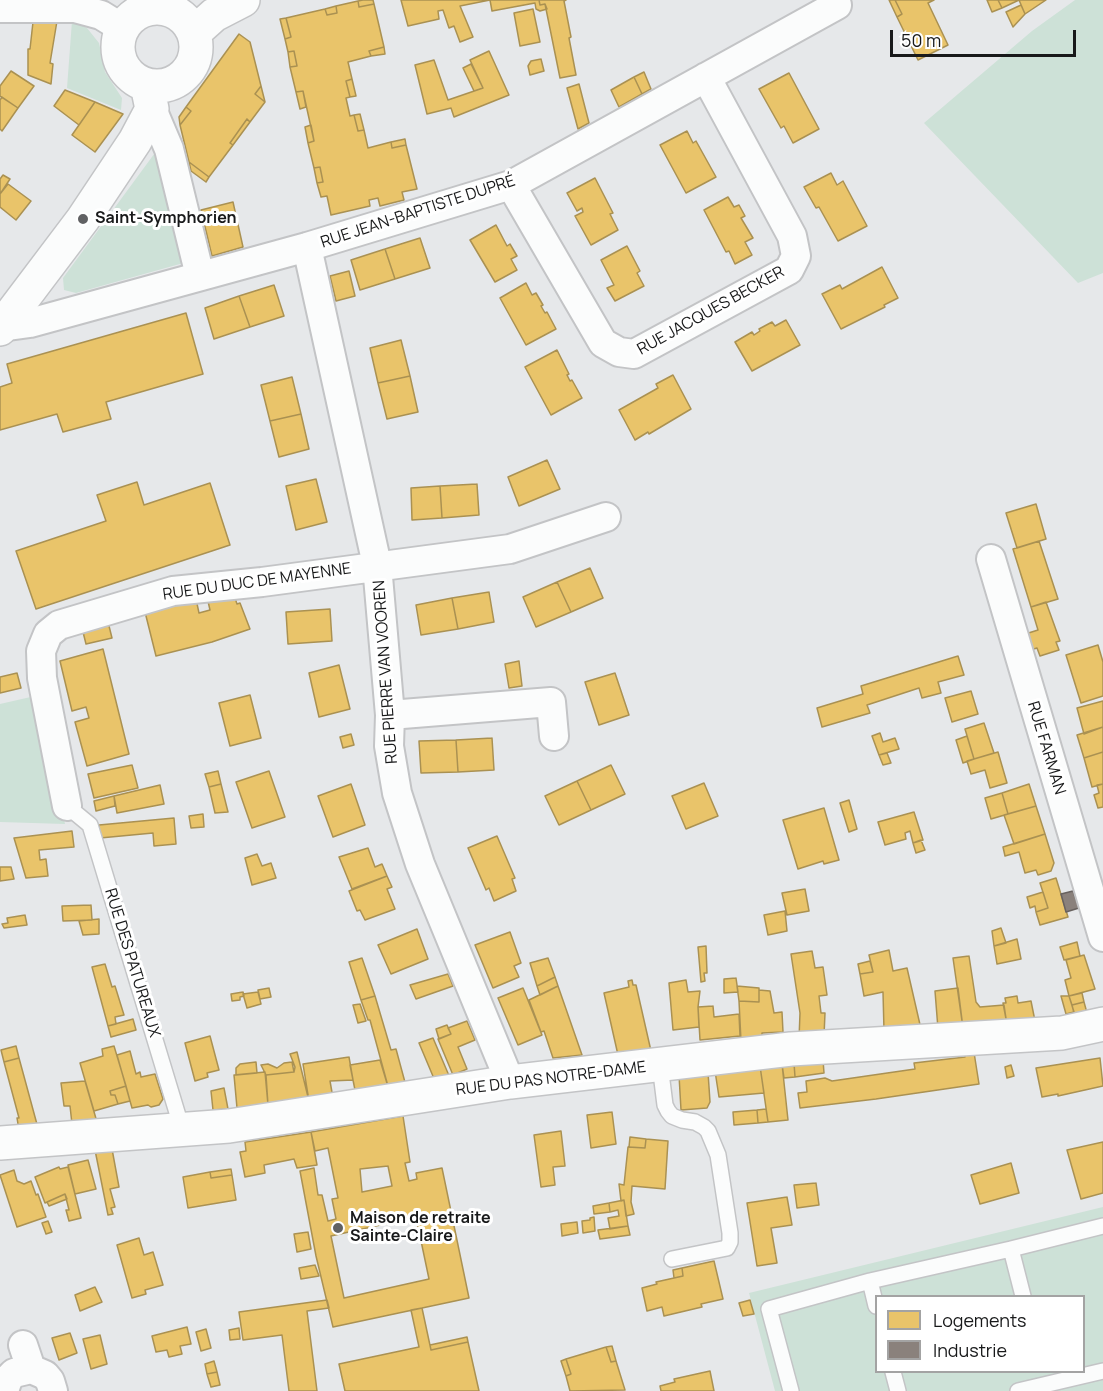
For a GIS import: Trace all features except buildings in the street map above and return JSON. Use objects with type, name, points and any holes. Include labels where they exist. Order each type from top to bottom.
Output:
[{"type":"street","points":[[194,33],[214,15],[243,0]]},
{"type":"street","name":"RUE JEAN-BAPTISTE DUPRÉ","points":[[1,328],[30,323],[307,247],[511,185],[837,5]]},
{"type":"street","points":[[0,8],[75,8],[100,15],[122,28]]},
{"type":"street","points":[[1,328],[83,219],[135,141],[149,97],[159,87],[182,78],[190,69],[195,57],[194,33],[182,18],[166,9],[153,8],[141,11],[130,18],[122,28],[117,51],[120,63],[149,97],[169,149],[200,276]]},
{"type":"street","name":"RUE JACQUES BECKER","points":[[511,185],[603,342],[619,352],[634,354],[789,270],[796,256],[792,236],[706,77]]},
{"type":"street","name":"RUE PIERRE VAN VOOREN","points":[[307,247],[377,565],[390,715],[389,746],[397,793],[420,864],[510,1082]]},
{"type":"street","name":"RUE DU DUC DE MAYENNE","points":[[67,806],[42,678],[41,651],[48,634],[59,625],[173,591],[262,582],[510,549],[606,517]]},
{"type":"street","name":"RUE FARMAN","points":[[991,559],[1103,937]]},
{"type":"street","points":[[390,715],[551,702],[554,736]]},
{"type":"street","name":"RUE DU PAS NOTRE-DAME","points":[[0,1143],[229,1126],[510,1082],[791,1049],[1062,1033],[1103,1024]]},
{"type":"street","points":[[4,1391],[8,1379],[27,1357],[50,1381],[53,1391]]},
{"type":"lane","name":"RUE DES PATUREAUX","points":[[67,806],[90,825],[182,1129]]},
{"type":"lane","points":[[662,1064],[665,1105],[668,1111],[672,1116],[695,1122],[704,1127],[718,1155],[730,1233],[727,1248],[672,1259]]},
{"type":"lane","points":[[791,1391],[769,1309],[870,1281],[1011,1250],[1103,1226]]},
{"type":"lane","points":[[1011,1250],[1023,1295]]},
{"type":"lane","points":[[870,1281],[875,1301]]},
{"type":"lane","points":[[1018,1391],[1044,1382],[1103,1371]]},
{"type":"lane","points":[[894,1373],[898,1391]]},
{"type":"green space","points":[[1075,0],[1103,0],[1103,273],[1078,283],[924,123],[1032,31]]},
{"type":"green space","points":[[72,21],[87,28],[99,43],[105,72],[122,98],[121,110],[67,88]]},
{"type":"green space","points":[[160,146],[187,262],[76,293],[64,290],[63,278]]},
{"type":"green space","points":[[35,696],[65,824],[0,822],[0,704]]},
{"type":"green space","points":[[1103,1207],[1103,1391],[775,1391],[749,1293]]},
{"type":"place","name":"Saint-Symphorien","points":[[83,219]]},
{"type":"place","name":"Maison de retraite Sainte-Claire","points":[[338,1228]]}]
